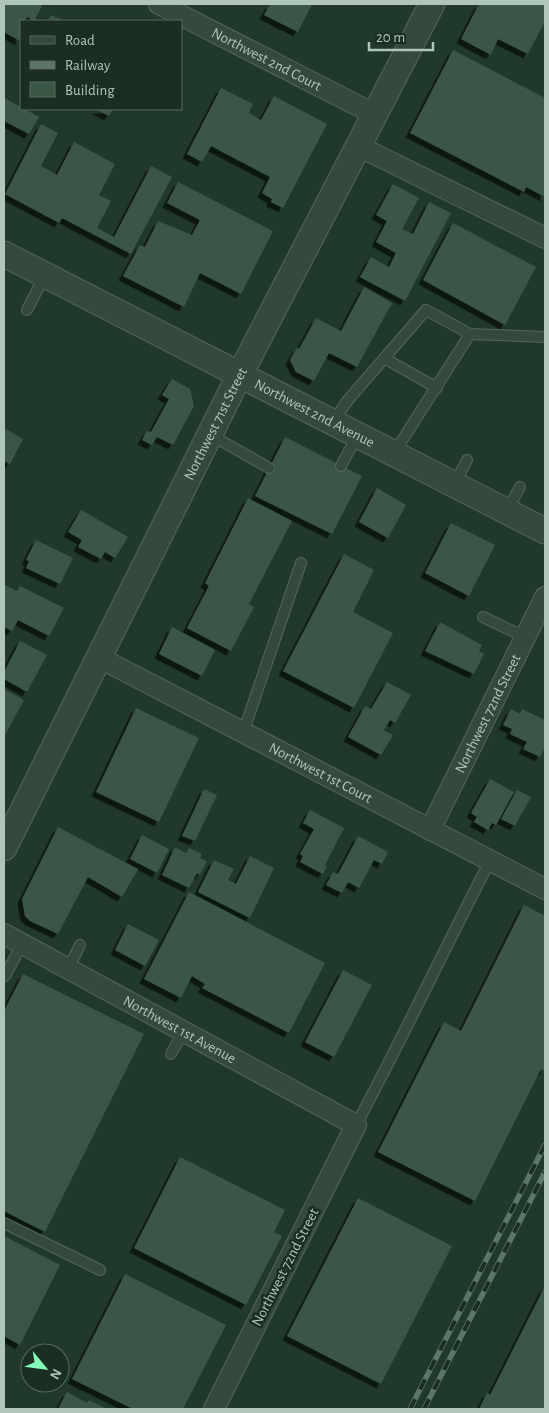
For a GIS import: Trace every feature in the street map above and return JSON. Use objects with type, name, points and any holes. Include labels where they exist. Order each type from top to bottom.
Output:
[{"type":"street","name":"Northwest 2nd Court","points":[[159,4],[374,114]]},
{"type":"street","name":"Northwest 71st Street","points":[[4,848],[210,435],[432,4]]},
{"type":"street","points":[[358,146],[545,238]]},
{"type":"street","name":"Northwest 2nd Avenue","points":[[4,254],[545,531]]},
{"type":"street","name":"Northwest 72nd Street","points":[[430,830],[545,597]]},
{"type":"street","name":"Northwest 1st Court","points":[[98,657],[545,889]]},
{"type":"street","name":"Northwest 1st Avenue","points":[[4,934],[356,1126]]},
{"type":"street","name":"Northwest 72nd Street","points":[[214,1409],[356,1126]]},
{"type":"lane","points":[[26,310],[45,275]]},
{"type":"lane","points":[[332,423],[348,400],[426,310],[470,334],[545,337]]},
{"type":"lane","points":[[393,454],[470,334]]},
{"type":"lane","points":[[384,358],[437,388]]},
{"type":"lane","points":[[210,435],[270,468]]},
{"type":"lane","points":[[341,466],[357,436]]},
{"type":"lane","points":[[454,485],[467,460]]},
{"type":"lane","points":[[507,511],[520,487]]},
{"type":"lane","points":[[243,733],[301,563]]},
{"type":"lane","points":[[483,617],[525,637]]},
{"type":"lane","points":[[356,1126],[403,1038],[453,932],[490,861]]},
{"type":"lane","points":[[5,976],[22,944]]},
{"type":"lane","points":[[68,969],[80,945]]},
{"type":"lane","points":[[171,1054],[183,1032]]},
{"type":"lane","points":[[4,1223],[100,1270]]},
{"type":"building","points":[[4,4],[43,4],[35,20],[27,17],[26,20],[20,20],[20,41],[4,32]]},
{"type":"building","points":[[270,4],[312,4],[298,32],[264,15]]},
{"type":"building","points":[[479,4],[545,4],[545,21],[528,54],[498,39],[491,55],[461,39]]},
{"type":"building","points":[[51,15],[62,20],[48,20]]},
{"type":"building","points":[[453,50],[545,98],[545,197],[526,187],[524,192],[410,133]]},
{"type":"building","points":[[221,88],[253,104],[249,113],[261,120],[274,96],[327,124],[283,208],[271,202],[272,199],[262,193],[270,177],[211,146],[202,162],[187,154]]},
{"type":"building","points":[[4,98],[20,107],[20,110],[26,110],[39,117],[29,134],[4,121]]},
{"type":"building","points":[[97,110],[112,110],[109,116]]},
{"type":"building","points":[[41,124],[58,133],[41,166],[57,175],[74,142],[115,164],[99,195],[111,201],[97,228],[114,237],[151,166],[172,177],[131,254],[62,218],[59,223],[5,194]]},
{"type":"building","points":[[178,182],[273,231],[241,294],[200,273],[184,307],[123,276],[140,245],[145,247],[158,221],[192,235],[200,220],[167,203]]},
{"type":"building","points":[[393,184],[419,198],[402,229],[413,234],[429,202],[451,213],[405,301],[360,277],[371,257],[389,267],[396,253],[376,242],[387,221],[376,215]]},
{"type":"building","points":[[453,223],[536,267],[505,325],[423,280]]},
{"type":"building","points":[[364,287],[392,303],[357,367],[329,353],[314,381],[296,372],[290,360],[297,348],[299,349],[316,318],[341,331]]},
{"type":"building","points":[[172,379],[190,389],[194,406],[173,445],[157,437],[152,445],[142,440],[147,431],[151,432],[169,399],[162,395]]},
{"type":"building","points":[[4,428],[23,439],[10,464],[4,461]]},
{"type":"building","points":[[285,437],[362,476],[332,534],[255,496]]},
{"type":"building","points":[[377,488],[406,505],[388,538],[359,522]]},
{"type":"building","points":[[248,498],[292,521],[249,604],[254,607],[231,651],[187,628],[209,586],[205,583]]},
{"type":"building","points":[[81,510],[128,537],[115,558],[105,552],[101,559],[78,547],[82,540],[68,532]]},
{"type":"building","points":[[451,523],[495,545],[469,596],[425,573]]},
{"type":"building","points":[[36,540],[73,558],[60,584],[26,568],[29,561],[26,560]]},
{"type":"building","points":[[344,554],[374,570],[353,612],[393,633],[354,708],[283,671]]},
{"type":"building","points":[[5,585],[17,591],[20,586],[64,608],[49,636],[18,620],[12,631],[4,627]]},
{"type":"building","points":[[440,622],[482,645],[479,651],[484,654],[474,674],[425,651]]},
{"type":"building","points":[[172,627],[215,650],[202,676],[159,654]]},
{"type":"building","points":[[20,641],[47,655],[27,692],[4,679],[4,672]]},
{"type":"building","points":[[387,682],[411,695],[395,723],[390,720],[384,730],[393,735],[381,755],[348,737],[365,706],[371,709]]},
{"type":"building","points":[[4,689],[24,700],[4,737]]},
{"type":"building","points":[[136,708],[199,738],[159,822],[96,792]]},
{"type":"building","points":[[511,709],[520,714],[522,709],[545,720],[545,747],[540,757],[523,749],[527,742],[510,734],[512,729],[503,725]]},
{"type":"building","points":[[490,779],[514,792],[496,825],[492,823],[488,830],[474,822],[477,817],[471,813]]},
{"type":"building","points":[[204,789],[217,795],[195,841],[182,836]]},
{"type":"building","points":[[517,790],[531,797],[515,826],[501,819]]},
{"type":"building","points":[[310,810],[344,828],[325,865],[327,866],[323,874],[300,862],[303,856],[300,854],[314,829],[303,823]]},
{"type":"building","points":[[58,827],[138,869],[122,897],[88,877],[58,934],[30,921],[25,916],[22,899]]},
{"type":"building","points":[[142,835],[169,849],[157,873],[130,859]]},
{"type":"building","points":[[358,836],[388,852],[382,864],[374,860],[359,888],[348,882],[342,893],[326,885],[333,872],[338,874]]},
{"type":"building","points":[[175,847],[186,853],[189,848],[202,854],[200,858],[207,861],[200,875],[197,873],[189,888],[162,875]]},
{"type":"building","points":[[250,856],[274,868],[250,918],[198,892],[214,860],[234,869],[228,880],[236,884]]},
{"type":"building","points":[[189,892],[325,963],[289,1033],[202,988],[205,984],[192,976],[181,998],[144,979]]},
{"type":"building","points":[[524,905],[545,916],[545,1071],[541,1069],[475,1201],[378,1152],[444,1022],[461,1031]]},
{"type":"building","points":[[128,924],[159,940],[145,966],[115,950]]},
{"type":"building","points":[[343,970],[372,985],[334,1057],[305,1042]]},
{"type":"building","points":[[23,974],[144,1034],[45,1232],[4,1211],[4,1011]]},
{"type":"building","points":[[180,1157],[285,1210],[274,1232],[282,1236],[246,1305],[134,1248]]},
{"type":"building","points":[[358,1198],[452,1246],[381,1384],[287,1336]]},
{"type":"building","points":[[4,1236],[60,1265],[20,1345],[4,1336]]},
{"type":"building","points":[[125,1274],[226,1325],[183,1409],[133,1409],[72,1379]]},
{"type":"building","points":[[545,1286],[545,1409],[479,1409],[487,1393],[490,1395]]},
{"type":"building","points":[[66,1393],[69,1393],[87,1403],[89,1400],[107,1409],[58,1409]]},
{"type":"railway","points":[[410,1409],[545,1145]]},
{"type":"railway","points":[[424,1409],[545,1172]]}]
